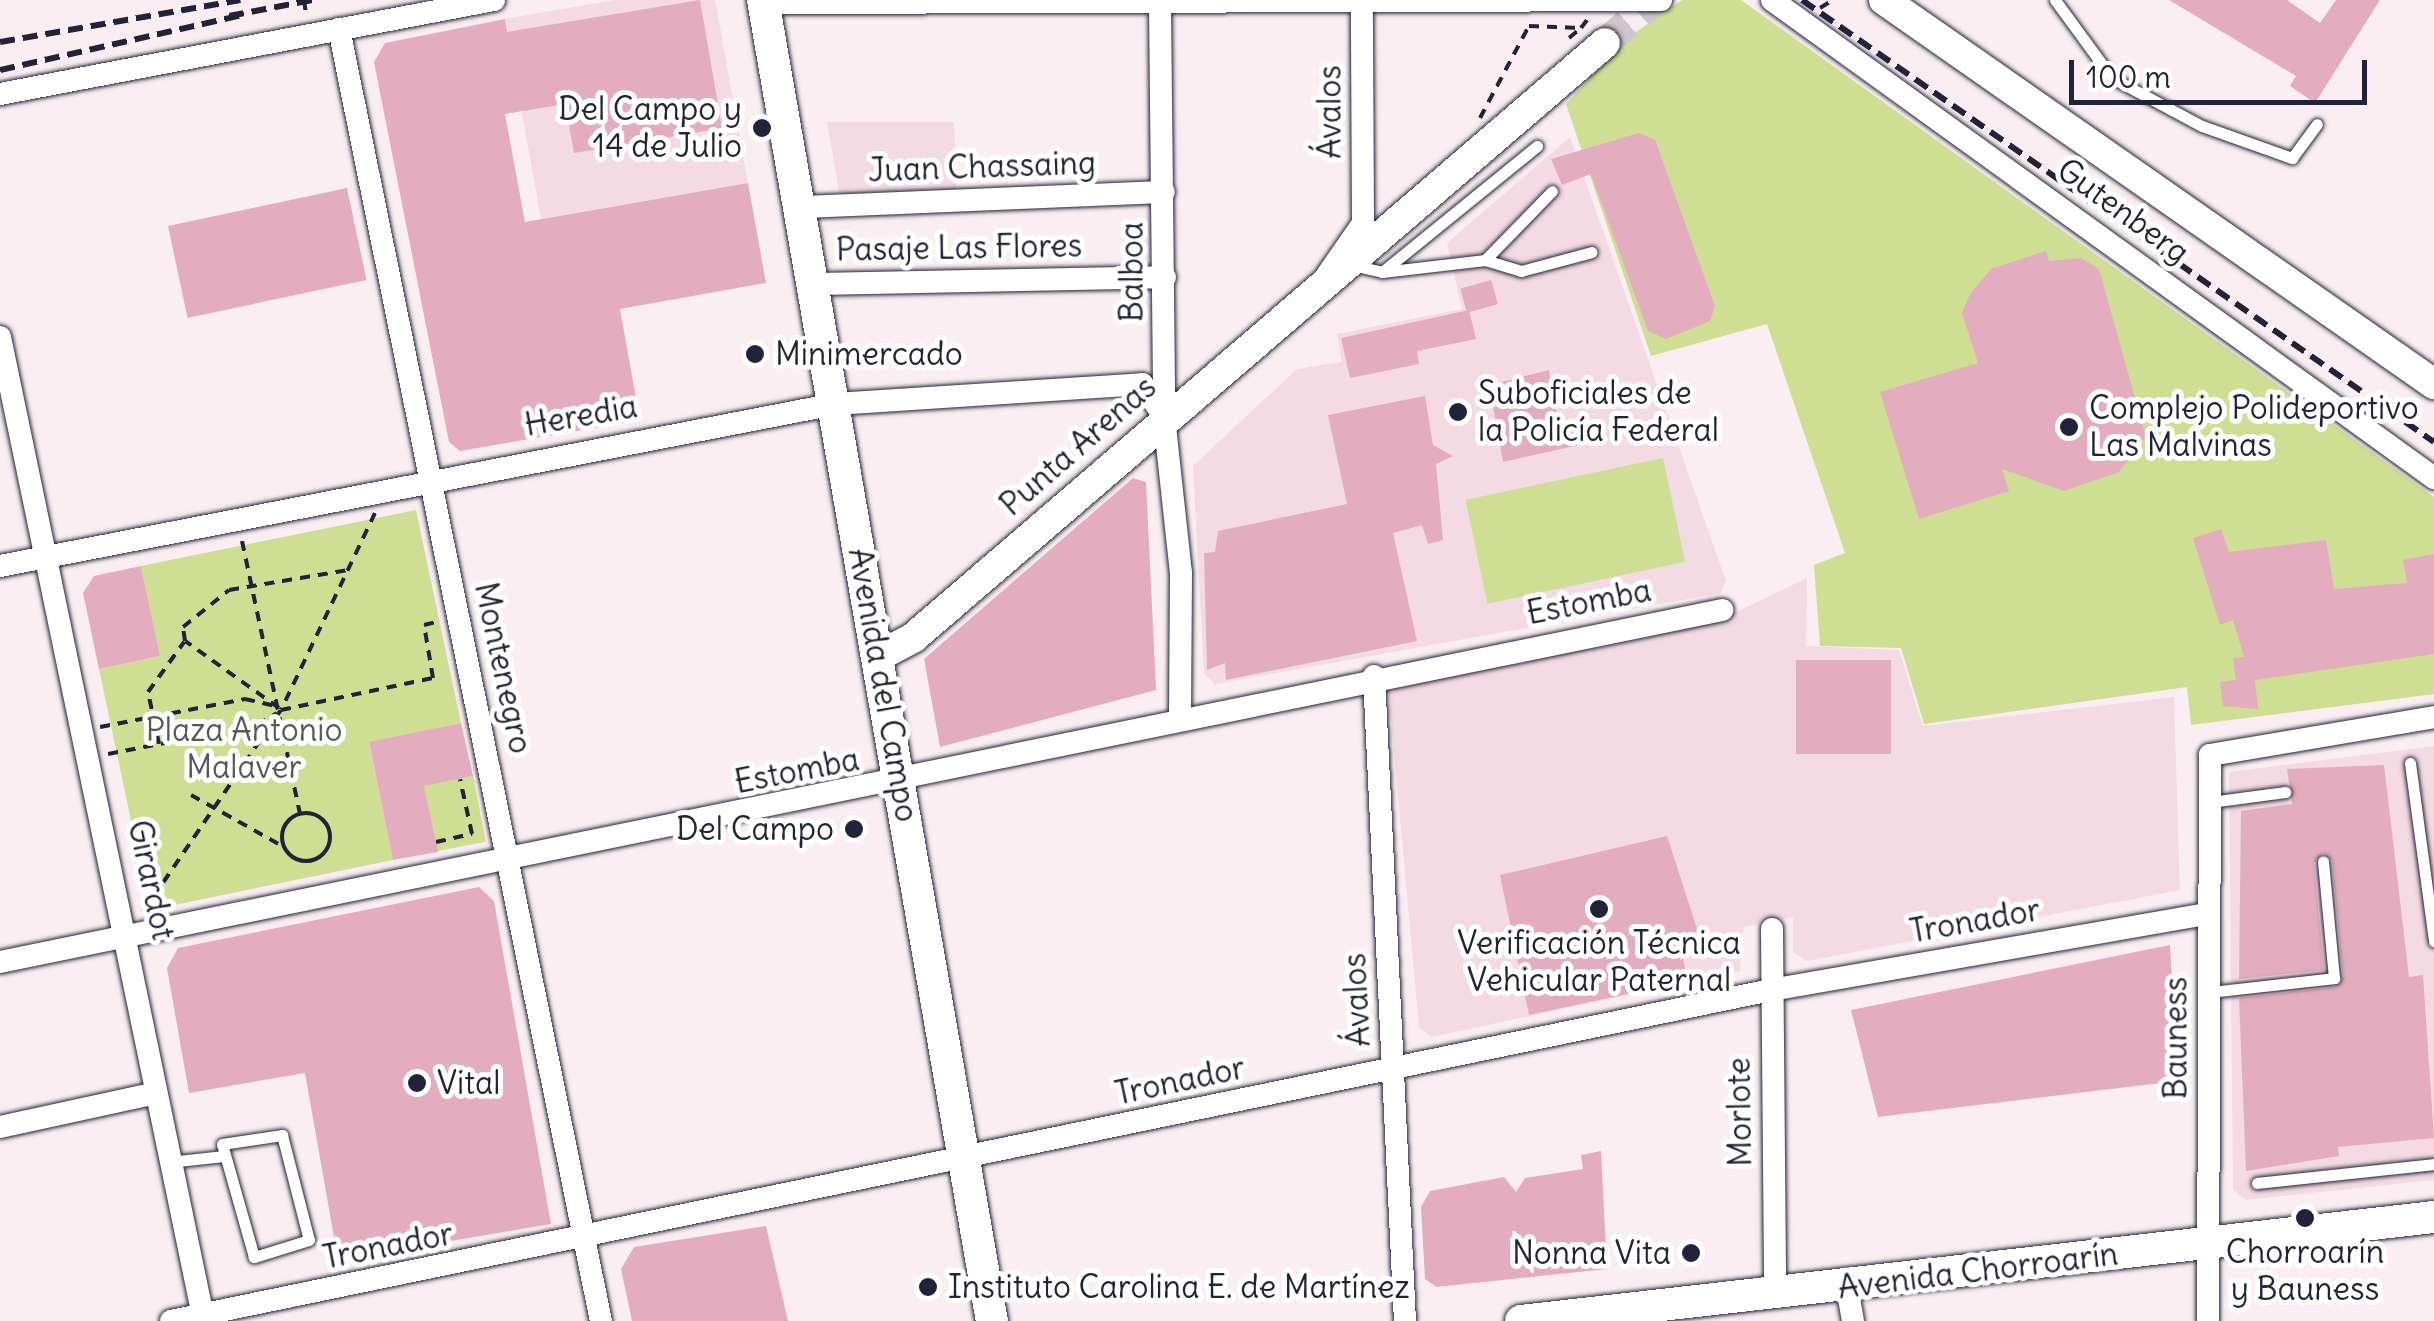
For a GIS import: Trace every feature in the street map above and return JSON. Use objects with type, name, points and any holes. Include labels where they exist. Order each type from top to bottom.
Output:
[{"type":"main road","name":"Avenida del Campo","points":[[773,1],[802,207],[992,1321]]},
{"type":"main road","name":"Avenida Chorroarín","points":[[1521,1321],[1846,1287],[2434,1217]]},
{"type":"street","points":[[0,94],[494,0]]},
{"type":"street","points":[[773,1],[1160,6],[1362,2],[1634,4],[1661,0]]},
{"type":"street","name":"Gutenberg","points":[[1772,0],[2434,478]]},
{"type":"street","name":"Gutenberg","points":[[1884,0],[2434,384]]},
{"type":"street","name":"Ávalos","points":[[1362,2],[1362,223]]},
{"type":"street","name":"Balboa","points":[[1160,6],[1164,417],[1181,573],[1180,718]]},
{"type":"street","name":"Montenegro","points":[[339,29],[602,1321]]},
{"type":"street","name":"Punta Arenas","points":[[879,656],[914,637],[1164,417],[1351,264],[1605,43]]},
{"type":"street","name":"Juan Chassaing","points":[[802,207],[1164,192]]},
{"type":"street","name":"Punta Arenas","points":[[1322,285],[1362,223]]},
{"type":"street","name":"Pasaje Las Flores","points":[[815,284],[1165,277]]},
{"type":"street","name":"Girardot","points":[[0,338],[129,933],[168,1162],[203,1318]]},
{"type":"street","name":"Heredia","points":[[0,566],[388,486],[430,487],[462,470],[835,404],[1142,384],[1164,417]]},
{"type":"street","name":"Estomba","points":[[0,962],[129,933],[900,784],[1374,676],[1722,610]]},
{"type":"street","name":"Ávalos","points":[[1374,676],[1405,1321]]},
{"type":"street","name":"Bauness","points":[[2208,1321],[2210,992],[2205,914],[2210,755],[2434,716]]},
{"type":"street","name":"Tronador","points":[[171,1321],[203,1318],[584,1242],[1393,1067],[1772,990],[2205,914]]},
{"type":"street","name":"Morlote","points":[[1772,929],[1775,1294]]},
{"type":"street","points":[[0,1128],[156,1093]]},
{"type":"street","points":[[1846,1287],[1853,1321]]},
{"type":"lane","points":[[2055,0],[2112,78],[2202,126],[2292,158],[2317,124]]},
{"type":"lane","points":[[1382,272],[1537,146]]},
{"type":"lane","points":[[1486,260],[1552,191]]},
{"type":"lane","points":[[1351,264],[1382,272],[1486,260],[1521,271],[1592,252]]},
{"type":"lane","points":[[2410,763],[2434,941]]},
{"type":"lane","points":[[2207,802],[2286,792]]},
{"type":"lane","points":[[2210,992],[2334,978],[2323,862]]},
{"type":"lane","points":[[282,1135],[306,1244],[249,1255],[224,1156],[226,1139],[282,1135]]},
{"type":"lane","points":[[168,1162],[224,1156]]},
{"type":"lane","points":[[2257,1183],[2434,1164]]},
{"type":"path","points":[[304,0],[308,22]]},
{"type":"path","points":[[1475,127],[1529,26],[1580,28],[1599,4]]},
{"type":"path","points":[[129,933],[281,710],[388,486]]},
{"type":"path","points":[[237,517],[300,814]]},
{"type":"path","points":[[159,744],[148,692],[185,641],[183,627],[202,606],[252,586],[348,570]]},
{"type":"path","points":[[92,757],[257,725],[281,710],[433,678],[424,625],[461,618]]},
{"type":"path","points":[[185,641],[281,710]]},
{"type":"path","points":[[86,729],[245,698],[281,710]]},
{"type":"path","points":[[436,842],[472,834],[460,778]]},
{"type":"path","points":[[191,794],[311,861],[329,846],[326,823],[300,814]]},
{"type":"path","points":[[284,848],[286,825],[300,814]]},
{"type":"shaded area","points":[[614,0],[715,0],[748,183],[541,219],[505,19]]},
{"type":"shaded area","points":[[827,122],[954,122],[957,198],[841,202]]},
{"type":"shaded area","name":"Suboficiales de la Policía Federal","points":[[1570,137],[1726,581],[1721,593],[1215,684],[1204,673],[1193,466],[1297,369],[1342,362],[1337,334],[1462,309],[1447,243]]},
{"type":"shaded area","points":[[1807,578],[1806,646],[1899,650],[1923,726],[2174,697],[2180,890],[1807,961],[1793,952],[1793,917],[1743,927],[1740,971],[1431,1037],[1419,1027],[1388,686],[1734,613]]},
{"type":"shaded area","points":[[2434,746],[2434,1180],[2246,1200],[2233,1190],[2229,772]]},
{"type":"green space","name":"Complejo Polideportivo Las Malvinas","points":[[1682,0],[1741,0],[2434,497],[2434,694],[2191,725],[2187,687],[1924,724],[1901,648],[1820,646],[1814,565],[1845,553],[1767,324],[1651,356],[1566,104],[1629,37]]},
{"type":"green space","points":[[1663,458],[1685,562],[1487,604],[1465,500]]},
{"type":"green space","name":"Plaza Antonio Malaver","points":[[416,510],[461,723],[369,743],[393,860],[150,910],[99,669],[160,656],[141,566]]},
{"type":"green space","points":[[473,776],[486,842],[437,851],[424,786]]},
{"type":"building","points":[[700,0],[722,128],[574,153],[565,104],[505,114],[525,222],[748,183],[766,283],[620,309],[640,420],[460,451],[449,442],[374,62],[385,43],[505,19],[507,32]]},
{"type":"building","points":[[2169,0],[2287,0],[2320,23],[2336,0],[2380,0],[2315,103],[2290,86],[2296,76]]},
{"type":"building","points":[[1639,133],[1655,140],[1715,306],[1710,321],[1666,339],[1648,331],[1591,174],[1562,185],[1551,159]]},
{"type":"building","points":[[347,188],[367,280],[188,318],[168,226]]},
{"type":"building","points":[[2046,251],[2049,261],[2081,258],[2099,269],[2146,437],[2119,472],[2064,491],[2002,469],[2009,491],[1919,519],[1880,392],[1978,363],[1962,313],[1970,294],[1991,269]]},
{"type":"building","points":[[1491,280],[1498,304],[1467,313],[1460,289]]},
{"type":"building","points":[[1469,310],[1476,339],[1417,351],[1419,364],[1350,378],[1341,338]]},
{"type":"building","points":[[1549,370],[1559,428],[1589,422],[1592,442],[1503,462],[1489,385]]},
{"type":"building","points":[[1425,396],[1433,445],[1453,456],[1436,464],[1443,540],[1428,544],[1422,525],[1393,533],[1417,641],[1226,680],[1225,663],[1207,670],[1204,553],[1215,552],[1218,531],[1347,504],[1328,415]]},
{"type":"building","points":[[1133,478],[1146,482],[1156,690],[940,747],[924,659]]},
{"type":"building","points":[[2221,529],[2229,552],[2326,540],[2334,589],[2407,583],[2403,560],[2434,554],[2434,654],[2255,680],[2258,709],[2223,706],[2220,682],[2236,680],[2233,658],[2244,657],[2233,620],[2220,625],[2193,538]]},
{"type":"building","points":[[141,566],[160,656],[99,669],[83,593],[94,576]]},
{"type":"building","points":[[1796,660],[1891,660],[1891,754],[1796,754]]},
{"type":"building","points":[[461,723],[473,776],[424,786],[438,852],[393,860],[369,742]]},
{"type":"building","points":[[2384,765],[2409,977],[2423,975],[2434,1138],[2338,1147],[2339,1156],[2246,1171],[2239,998],[2335,987],[2343,977],[2332,861],[2323,853],[2314,863],[2324,970],[2239,979],[2241,811],[2292,804],[2287,769]]},
{"type":"building","name":"Verificación Técnica Vehicular Paternal","points":[[1667,836],[1702,944],[1681,950],[1688,981],[1529,1015],[1500,875]]},
{"type":"building","name":"Vital","points":[[479,887],[494,901],[551,1224],[338,1260],[305,1073],[189,1093],[167,968],[178,948]]},
{"type":"building","points":[[2170,945],[2178,1081],[1878,1117],[1851,1010]]},
{"type":"building","points":[[1601,1151],[1607,1269],[1437,1287],[1425,1279],[1421,1207],[1430,1191],[1504,1177],[1516,1192],[1525,1178],[1583,1169],[1581,1155]]},
{"type":"building","points":[[766,1226],[788,1321],[632,1321],[621,1269],[634,1247]]},
{"type":"tunnel","points":[[1605,43],[1655,0]]},
{"type":"railway","points":[[0,42],[240,0]]},
{"type":"railway","points":[[229,16],[313,0]]},
{"type":"railway","points":[[1802,0],[2434,442]]},
{"type":"railway","points":[[0,70],[242,15]]},
{"type":"place","name":"Del Campo y 14 de Julio","points":[[762,128]]},
{"type":"place","name":"Minimercado","points":[[755,354]]},
{"type":"place","name":"Suboficiales de la Policía Federal","points":[[1458,412]]},
{"type":"place","name":"Complejo Polideportivo Las Malvinas","points":[[2069,427]]},
{"type":"place","name":"Del Campo","points":[[854,829]]},
{"type":"place","name":"Verificación Técnica Vehicular Paternal","points":[[1599,909]]},
{"type":"place","name":"Vital","points":[[417,1083]]},
{"type":"place","name":"Chorroarín y Bauness","points":[[2305,1218]]},
{"type":"place","name":"Nonna Vita","points":[[1691,1253]]},
{"type":"place","name":"Instituto Carolina E. de Martínez","points":[[928,1287]]}]
